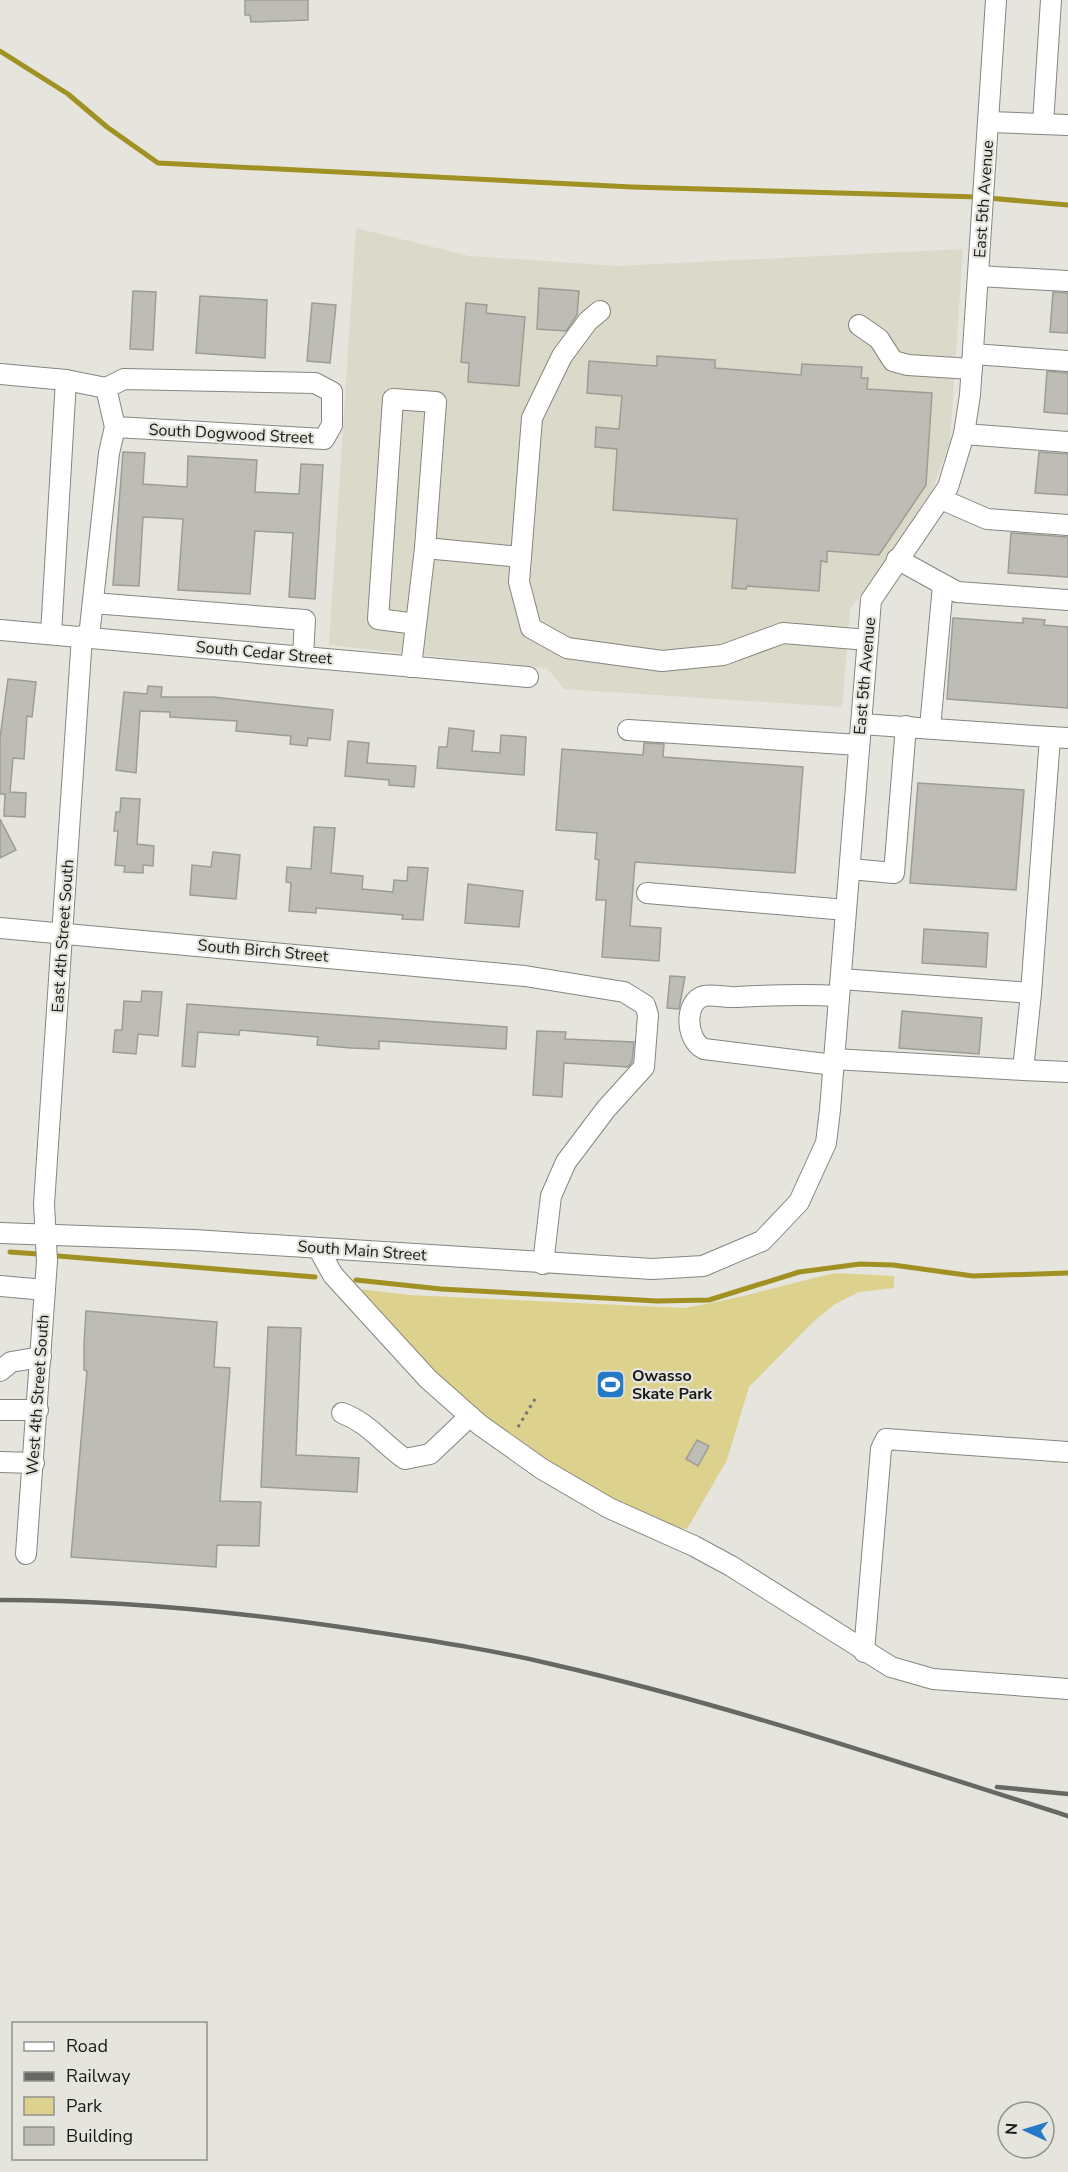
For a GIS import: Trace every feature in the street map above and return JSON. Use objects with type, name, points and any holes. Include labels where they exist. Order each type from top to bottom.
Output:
[{"type":"street","name":"East 5th Avenue","points":[[723,1259],[762,1241],[799,1202],[826,1143],[871,600],[948,487],[964,434],[973,362],[996,0]]},
{"type":"street","points":[[1043,124],[1051,0]]},
{"type":"street","points":[[989,122],[1068,125]]},
{"type":"street","points":[[978,276],[1068,281]]},
{"type":"street","points":[[600,311],[588,321],[562,356],[532,418],[519,582],[531,628],[567,648],[662,661],[723,656],[783,633],[868,640]]},
{"type":"street","points":[[859,325],[879,339],[893,361],[908,365],[1068,361]]},
{"type":"street","name":"South Dogwood Street","points":[[0,375],[66,380],[106,388],[124,380],[315,383],[332,392],[332,425],[324,439],[115,427]]},
{"type":"street","points":[[51,634],[66,380]]},
{"type":"street","points":[[106,388],[115,427]]},
{"type":"street","points":[[411,667],[425,548],[436,402],[393,399],[378,619],[416,624]]},
{"type":"street","name":"East 4th Street South","points":[[46,1235],[44,1204],[86,636],[93,603],[109,453],[115,427]]},
{"type":"street","points":[[964,434],[1068,442]]},
{"type":"street","points":[[941,499],[987,519],[1068,525]]},
{"type":"street","points":[[425,548],[521,557]]},
{"type":"street","points":[[897,559],[957,592],[1068,600]]},
{"type":"street","points":[[930,728],[943,585]]},
{"type":"street","points":[[93,603],[305,620],[303,656]]},
{"type":"street","name":"South Cedar Street","points":[[0,630],[528,677]]},
{"type":"street","points":[[861,724],[1059,738],[1023,1070]]},
{"type":"street","points":[[850,869],[894,873],[906,726]]},
{"type":"street","points":[[628,730],[860,745]]},
{"type":"street","points":[[647,893],[846,910]]},
{"type":"street","name":"South Birch Street","points":[[0,928],[64,932],[525,976],[624,992],[645,1005],[648,1015],[645,1059],[640,1073],[606,1108],[566,1162],[551,1196],[543,1264]]},
{"type":"street","points":[[1031,993],[840,987],[734,998],[704,996],[695,1001],[692,1006],[690,1032],[696,1045],[704,1049],[834,1062],[1068,1072]]},
{"type":"street","name":"South Main Street","points":[[0,1233],[194,1240],[543,1264],[676,1269],[704,1266],[723,1259]]},
{"type":"street","name":"West 4th Street South","points":[[26,1554],[38,1410],[46,1235]]},
{"type":"street","points":[[318,1248],[333,1275],[428,1379],[470,1416],[542,1469],[609,1508],[694,1546],[731,1566],[891,1667],[933,1679],[1068,1689]]},
{"type":"street","points":[[0,1286],[45,1290]]},
{"type":"street","points":[[0,1371],[10,1362],[41,1357]]},
{"type":"street","points":[[0,1410],[38,1410]]},
{"type":"street","points":[[342,1413],[363,1421],[389,1448],[405,1459],[430,1454],[470,1416]]},
{"type":"street","points":[[864,1652],[881,1449],[886,1439],[1068,1452]]},
{"type":"street","points":[[0,1462],[34,1463]]},
{"type":"path","points":[[518,1427],[535,1399]]},
{"type":"shaded area","points":[[356,228],[469,256],[618,266],[963,249],[950,442],[932,490],[876,576],[850,609],[842,707],[564,689],[547,668],[329,645]]},
{"type":"green space","name":"Owasso Skate Park","points":[[836,1273],[894,1276],[894,1288],[859,1292],[835,1304],[812,1323],[749,1387],[727,1460],[687,1529],[634,1511],[608,1499],[532,1454],[488,1420],[454,1389],[358,1289],[410,1295],[684,1308],[723,1301]]},
{"type":"building","points":[[245,0],[308,0],[308,20],[251,22],[250,15],[245,15]]},
{"type":"building","points":[[539,288],[579,291],[577,315],[566,331],[537,329]]},
{"type":"building","points":[[133,291],[156,292],[153,350],[130,349]]},
{"type":"building","points":[[1053,292],[1068,293],[1068,333],[1050,332]]},
{"type":"building","points":[[200,296],[267,300],[265,358],[196,353]]},
{"type":"building","points":[[312,303],[336,305],[330,363],[307,361]]},
{"type":"building","points":[[466,303],[487,305],[486,313],[525,317],[519,386],[468,382],[469,363],[461,362]]},
{"type":"building","points":[[657,356],[715,360],[715,368],[801,375],[802,364],[862,367],[861,378],[868,378],[867,389],[932,393],[926,485],[879,555],[827,551],[827,562],[821,561],[819,591],[747,586],[746,589],[732,588],[737,519],[613,510],[617,449],[595,447],[596,427],[619,429],[622,396],[587,393],[589,361],[657,366]]},
{"type":"building","points":[[1047,371],[1068,373],[1068,414],[1044,412]]},
{"type":"building","points":[[123,452],[145,453],[143,484],[187,487],[188,456],[257,460],[255,492],[299,494],[301,464],[323,465],[315,599],[289,597],[293,533],[255,531],[250,594],[178,590],[183,519],[143,517],[139,586],[113,585]]},
{"type":"building","points":[[1039,452],[1068,454],[1068,495],[1035,493]]},
{"type":"building","points":[[1011,533],[1068,537],[1068,577],[1008,573]]},
{"type":"building","points":[[953,618],[1023,623],[1023,618],[1045,620],[1044,625],[1068,627],[1068,708],[947,699]]},
{"type":"building","points":[[8,679],[36,682],[32,717],[27,716],[24,759],[13,758],[10,792],[26,793],[25,817],[4,816],[5,794],[0,794],[0,738]]},
{"type":"building","points":[[148,686],[162,687],[161,697],[213,697],[333,710],[330,740],[308,738],[307,746],[290,744],[291,736],[236,731],[237,721],[170,717],[170,712],[140,711],[136,773],[116,770],[124,692],[147,694]]},
{"type":"building","points":[[449,728],[474,731],[472,751],[500,753],[501,735],[526,737],[524,775],[437,768],[439,747],[447,747]]},
{"type":"building","points":[[348,741],[369,743],[367,763],[416,766],[414,787],[389,785],[389,780],[345,776]]},
{"type":"building","points":[[644,743],[664,744],[663,757],[803,767],[795,873],[635,862],[630,926],[661,928],[659,961],[602,957],[606,900],[596,900],[599,860],[595,859],[597,833],[556,830],[562,749],[643,755]]},
{"type":"building","points":[[918,783],[1024,790],[1016,890],[910,883]]},
{"type":"building","points":[[121,798],[140,799],[137,844],[154,846],[153,866],[143,865],[143,873],[124,872],[125,866],[115,865],[118,831],[114,831],[116,812],[120,812]]},
{"type":"building","points":[[0,819],[16,850],[0,858]]},
{"type":"building","points":[[314,827],[335,828],[331,873],[363,876],[362,889],[393,892],[394,880],[407,881],[408,867],[428,868],[423,920],[402,919],[403,915],[316,908],[316,913],[289,911],[291,883],[286,882],[287,867],[311,869]]},
{"type":"building","points":[[213,852],[240,855],[236,899],[190,895],[192,865],[211,867]]},
{"type":"building","points":[[468,884],[523,891],[519,927],[465,923]]},
{"type":"building","points":[[924,929],[988,933],[986,967],[922,963]]},
{"type":"building","points":[[670,976],[685,977],[679,1009],[667,1008]]},
{"type":"building","points":[[142,991],[162,992],[158,1036],[138,1034],[136,1054],[113,1052],[115,1030],[122,1030],[124,1001],[141,1002]]},
{"type":"building","points":[[187,1004],[507,1027],[506,1049],[379,1041],[379,1049],[351,1048],[317,1045],[318,1037],[240,1030],[239,1035],[198,1032],[195,1067],[182,1066]]},
{"type":"building","points":[[902,1011],[982,1018],[979,1054],[899,1048]]},
{"type":"building","points":[[537,1031],[566,1032],[565,1039],[634,1042],[632,1062],[628,1067],[564,1063],[562,1097],[533,1095]]},
{"type":"building","points":[[86,1311],[217,1322],[214,1367],[230,1368],[220,1501],[261,1502],[259,1546],[217,1545],[216,1567],[71,1557],[87,1371],[84,1370]]},
{"type":"building","points":[[268,1327],[301,1328],[296,1455],[359,1458],[357,1492],[261,1487]]},
{"type":"building","points":[[697,1440],[709,1446],[698,1466],[686,1459]]},
{"type":"waterway","points":[[0,51],[68,94],[107,127],[158,163],[632,187],[978,197]]},
{"type":"waterway","points":[[988,198],[1068,205]]},
{"type":"waterway","points":[[10,1252],[38,1254]]},
{"type":"waterway","points":[[58,1256],[315,1277]]},
{"type":"waterway","points":[[356,1280],[441,1289],[657,1301],[709,1300],[799,1272],[860,1264],[893,1265],[973,1276],[1068,1273]]},
{"type":"railway","points":[[0,1600],[91,1602],[226,1613],[361,1630],[504,1654],[616,1680],[746,1715],[1068,1816]]},
{"type":"railway","points":[[997,1787],[1068,1794]]},
{"type":"place","name":"Owasso Skate Park","points":[[611,1385]]}]
